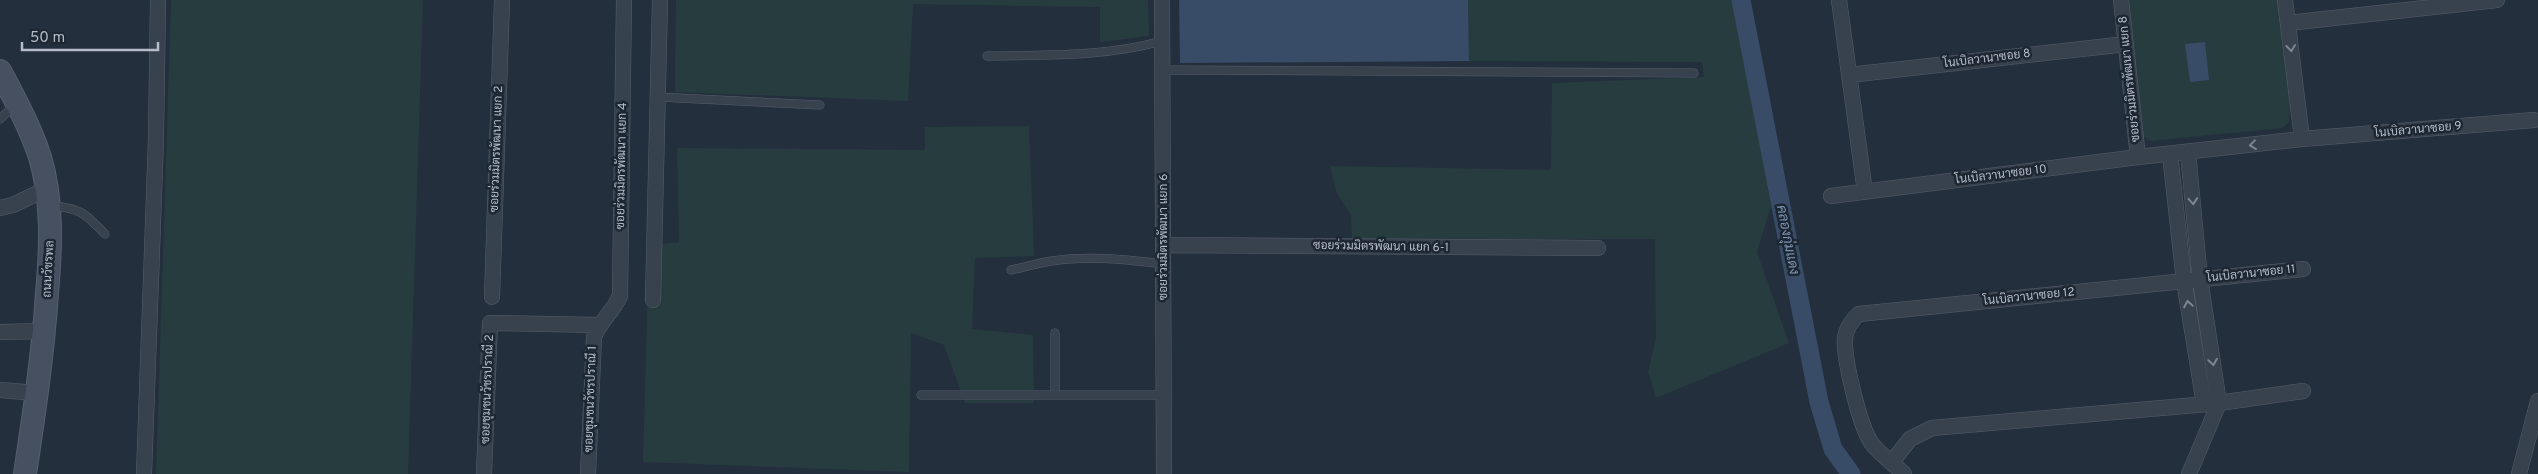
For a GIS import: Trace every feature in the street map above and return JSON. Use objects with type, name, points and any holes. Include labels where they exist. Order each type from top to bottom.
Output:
[{"type":"main road","name":"ถนนวัชรพล","points":[[0,72],[17,102],[40,159],[47,197],[51,242],[45,331],[25,474]]},
{"type":"street","points":[[144,474],[158,0]]},
{"type":"street","name":"ซอยร่วมมิตรพัฒนา แยก 2","points":[[492,297],[502,0]]},
{"type":"street","name":"ซอยร่วมมิตรพัฒนา แยก 4","points":[[598,325],[614,309],[620,296],[624,0]]},
{"type":"street","points":[[653,300],[660,0]]},
{"type":"street","name":"ซอยร่วมมิตรพัฒนา แยก 6","points":[[1162,0],[1164,474]]},
{"type":"street","points":[[1839,0],[1864,192]]},
{"type":"street","name":"ซอยร่วมมิตรพัฒนา แยก 8","points":[[2121,0],[2138,157]]},
{"type":"street","points":[[2285,0],[2302,140]]},
{"type":"street","points":[[2288,23],[2497,0]]},
{"type":"street","name":"โนเบิลวานาซอย 8","points":[[1849,75],[2126,44]]},
{"type":"street","name":"โนเบิลวานาซอย 9","points":[[2188,153],[2302,140],[2534,120]]},
{"type":"street","points":[[2188,153],[2211,404],[2189,474]]},
{"type":"street","name":"โนเบิลวานาซอย 10","points":[[1831,196],[2138,157],[2188,153]]},
{"type":"street","points":[[2170,154],[2184,281],[2211,404]]},
{"type":"street","points":[[0,208],[47,197]]},
{"type":"street","name":"ซอยร่วมมิตรพัฒนา แยก 6-1","points":[[1164,244],[1598,248]]},
{"type":"street","name":"โนเบิลวานาซอย 11","points":[[2200,279],[2303,269]]},
{"type":"street","name":"โนเบิลวานาซอย 12","points":[[1892,462],[1872,444],[1864,429],[1857,407],[1845,336],[1851,322],[1859,314],[2200,279]]},
{"type":"street","name":"ซอยชุมชนวัชรปราณี 2","points":[[484,474],[490,322],[598,325]]},
{"type":"street","name":"ซอยชุมชนวัชรปราณี 1","points":[[588,474],[594,337],[598,325]]},
{"type":"street","points":[[0,332],[45,331]]},
{"type":"street","points":[[0,390],[37,393]]},
{"type":"street","points":[[1904,474],[1892,462],[1910,439],[1932,428],[2211,404],[2303,391]]},
{"type":"street","points":[[2518,474],[2538,400]]},
{"type":"lane","points":[[987,56],[1106,53],[1129,50],[1162,41]]},
{"type":"lane","points":[[1162,70],[1694,73]]},
{"type":"lane","points":[[658,97],[820,105]]},
{"type":"lane","points":[[0,118],[17,102]]},
{"type":"lane","points":[[47,197],[88,216],[106,234]]},
{"type":"lane","points":[[1011,270],[1053,261],[1083,259],[1120,259],[1164,264]]},
{"type":"lane","points":[[1055,333],[1055,395]]},
{"type":"lane","points":[[921,395],[1164,395]]},
{"type":"green space","points":[[171,0],[423,0],[408,474],[156,474]]},
{"type":"green space","points":[[676,0],[1148,0],[1149,36],[1100,42],[1100,7],[913,4],[908,101],[675,92]]},
{"type":"green space","points":[[1468,0],[1733,0],[1771,206],[1757,252],[1789,343],[1656,398],[1648,372],[1656,338],[1655,239],[1352,240],[1351,215],[1337,194],[1330,166],[1551,170],[1552,83],[1704,77],[1702,62],[1469,61]]},
{"type":"green space","points":[[2129,0],[2278,0],[2291,101],[2289,122],[2282,128],[2150,141],[2141,134]]},
{"type":"green space","points":[[1029,126],[1034,256],[975,258],[972,329],[1033,335],[1034,403],[965,403],[944,345],[911,333],[909,472],[643,462],[649,246],[679,242],[677,148],[925,150],[925,127]]},
{"type":"water","points":[[1179,0],[1468,0],[1469,61],[1180,63]]},
{"type":"water","points":[[2205,42],[2209,80],[2190,82],[2185,44]]},
{"type":"waterway","name":"คลองกุ่มแดง","points":[[1741,0],[1819,402],[1833,449],[1851,474]]}]
